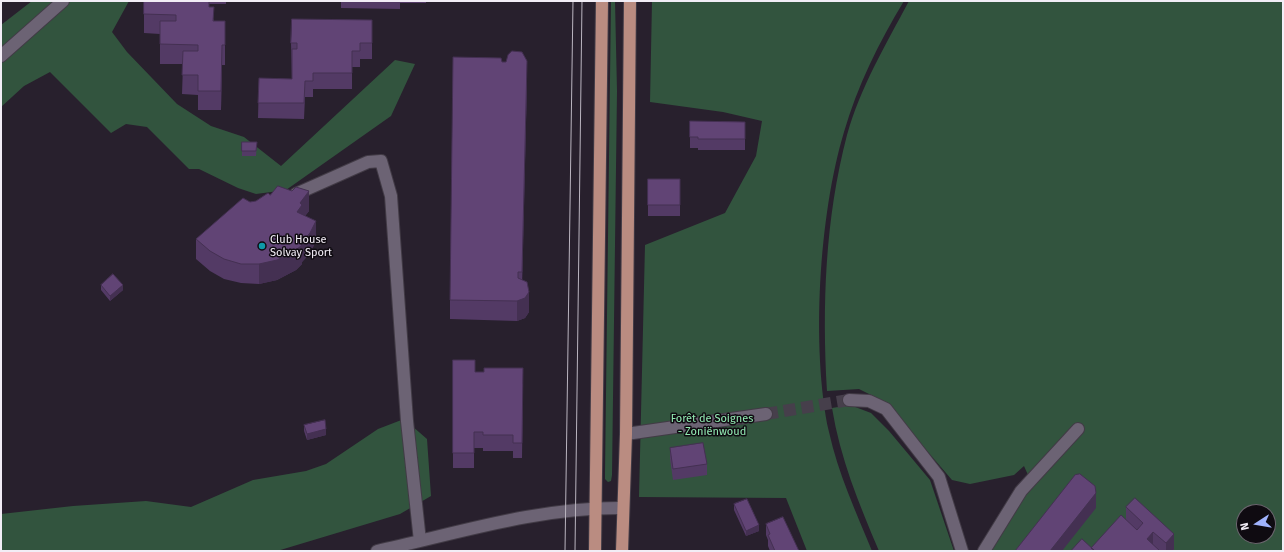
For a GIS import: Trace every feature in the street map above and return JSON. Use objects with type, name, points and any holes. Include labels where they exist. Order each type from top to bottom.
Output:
[{"type":"main road","points":[[594,551],[596,508],[602,1]]},
{"type":"main road","points":[[622,551],[626,434],[630,1]]},
{"type":"street","points":[[1,56],[63,1]]},
{"type":"street","points":[[296,194],[368,162],[381,162],[391,196],[407,421],[420,541]]},
{"type":"street","points":[[849,400],[869,401],[886,409],[939,477],[962,551]]},
{"type":"street","points":[[626,434],[766,414]]},
{"type":"street","points":[[984,551],[1021,491],[1078,429]]},
{"type":"street","points":[[377,551],[511,519],[550,512],[596,508],[623,508]]},
{"type":"green space","points":[[32,1],[129,1],[112,32],[127,52],[177,104],[211,126],[244,137],[281,166],[395,60],[415,64],[391,116],[286,190],[256,194],[238,188],[199,169],[189,169],[147,127],[126,124],[111,133],[50,72],[24,86],[1,107],[1,25]]},
{"type":"green space","points":[[611,1],[615,1],[617,91],[612,475],[611,481],[608,482],[605,479],[605,472]]},
{"type":"green space","name":"Forêt de Soignes - Zoniënwoud","points":[[652,1],[904,1],[886,32],[870,65],[849,115],[835,165],[824,241],[820,282],[820,361],[823,398],[829,432],[842,477],[872,551],[807,551],[786,498],[639,497],[645,245],[725,213],[756,156],[762,121],[723,112],[650,102]]},
{"type":"green space","points":[[909,1],[1283,1],[1283,551],[977,551],[1028,475],[1024,466],[1014,475],[970,484],[952,480],[885,402],[859,389],[827,391],[825,295],[834,198],[852,118],[874,66]]},
{"type":"green space","points":[[850,405],[871,413],[889,431],[930,480],[954,551],[879,551],[851,481],[835,427],[832,408]]},
{"type":"green space","points":[[404,419],[427,439],[431,496],[400,514],[277,551],[1,551],[1,514],[73,506],[146,501],[191,507],[253,480],[306,471],[326,464],[378,429]]},
{"type":"building","points":[[144,1],[209,1],[209,7],[214,7],[213,21],[225,21],[225,45],[222,45],[221,91],[198,91],[198,75],[182,75],[183,51],[198,51],[198,45],[160,44],[160,21],[176,21],[176,15],[144,14]]},
{"type":"building","points":[[292,19],[372,20],[372,43],[360,43],[360,51],[352,51],[352,73],[313,73],[313,81],[305,81],[304,103],[258,103],[259,78],[292,79],[292,49],[297,49],[297,43],[291,43]]},
{"type":"building","points":[[512,51],[522,52],[527,61],[522,272],[518,272],[518,278],[527,282],[529,292],[525,298],[517,301],[450,300],[453,57],[501,58],[502,62],[506,62],[508,55]]},
{"type":"building","points":[[690,121],[745,122],[745,139],[698,139],[698,137],[690,137]]},
{"type":"building","points":[[242,142],[257,142],[256,151],[242,151]]},
{"type":"building","points":[[648,179],[680,179],[680,205],[648,205]]},
{"type":"building","name":"Club House Solvay Sport","points":[[278,186],[292,191],[296,187],[309,191],[300,203],[302,205],[297,212],[316,221],[310,233],[301,243],[302,245],[296,250],[277,260],[259,264],[241,264],[224,259],[210,251],[196,239],[243,198],[250,202],[256,201],[268,193],[270,195]]},
{"type":"building","points":[[113,274],[123,285],[110,296],[101,285]]},
{"type":"building","points":[[453,360],[475,360],[475,372],[484,372],[484,368],[523,368],[522,443],[513,443],[513,435],[483,435],[483,432],[474,432],[474,453],[453,453]]},
{"type":"building","points":[[325,420],[326,429],[307,434],[304,425]]},
{"type":"building","points":[[703,443],[707,464],[673,469],[670,448]]},
{"type":"building","points":[[1080,474],[1095,486],[1096,493],[1050,551],[1015,551],[1075,475]]},
{"type":"building","points":[[1135,498],[1174,534],[1166,543],[1153,532],[1147,539],[1160,551],[1095,551],[1091,548],[1121,515],[1137,530],[1143,523],[1126,507]]},
{"type":"building","points":[[747,499],[759,525],[746,531],[734,504]]},
{"type":"building","points":[[783,517],[799,551],[775,551],[768,535],[770,534],[766,524]]},
{"type":"building","points":[[1082,539],[1095,551],[1071,551]]},
{"type":"tunnel","points":[[766,414],[849,400]]},
{"type":"tram line","points":[[565,551],[573,1]]},
{"type":"tram line","points":[[575,551],[582,1]]},
{"type":"place","name":"Club House Solvay Sport","points":[[262,246]]}]
